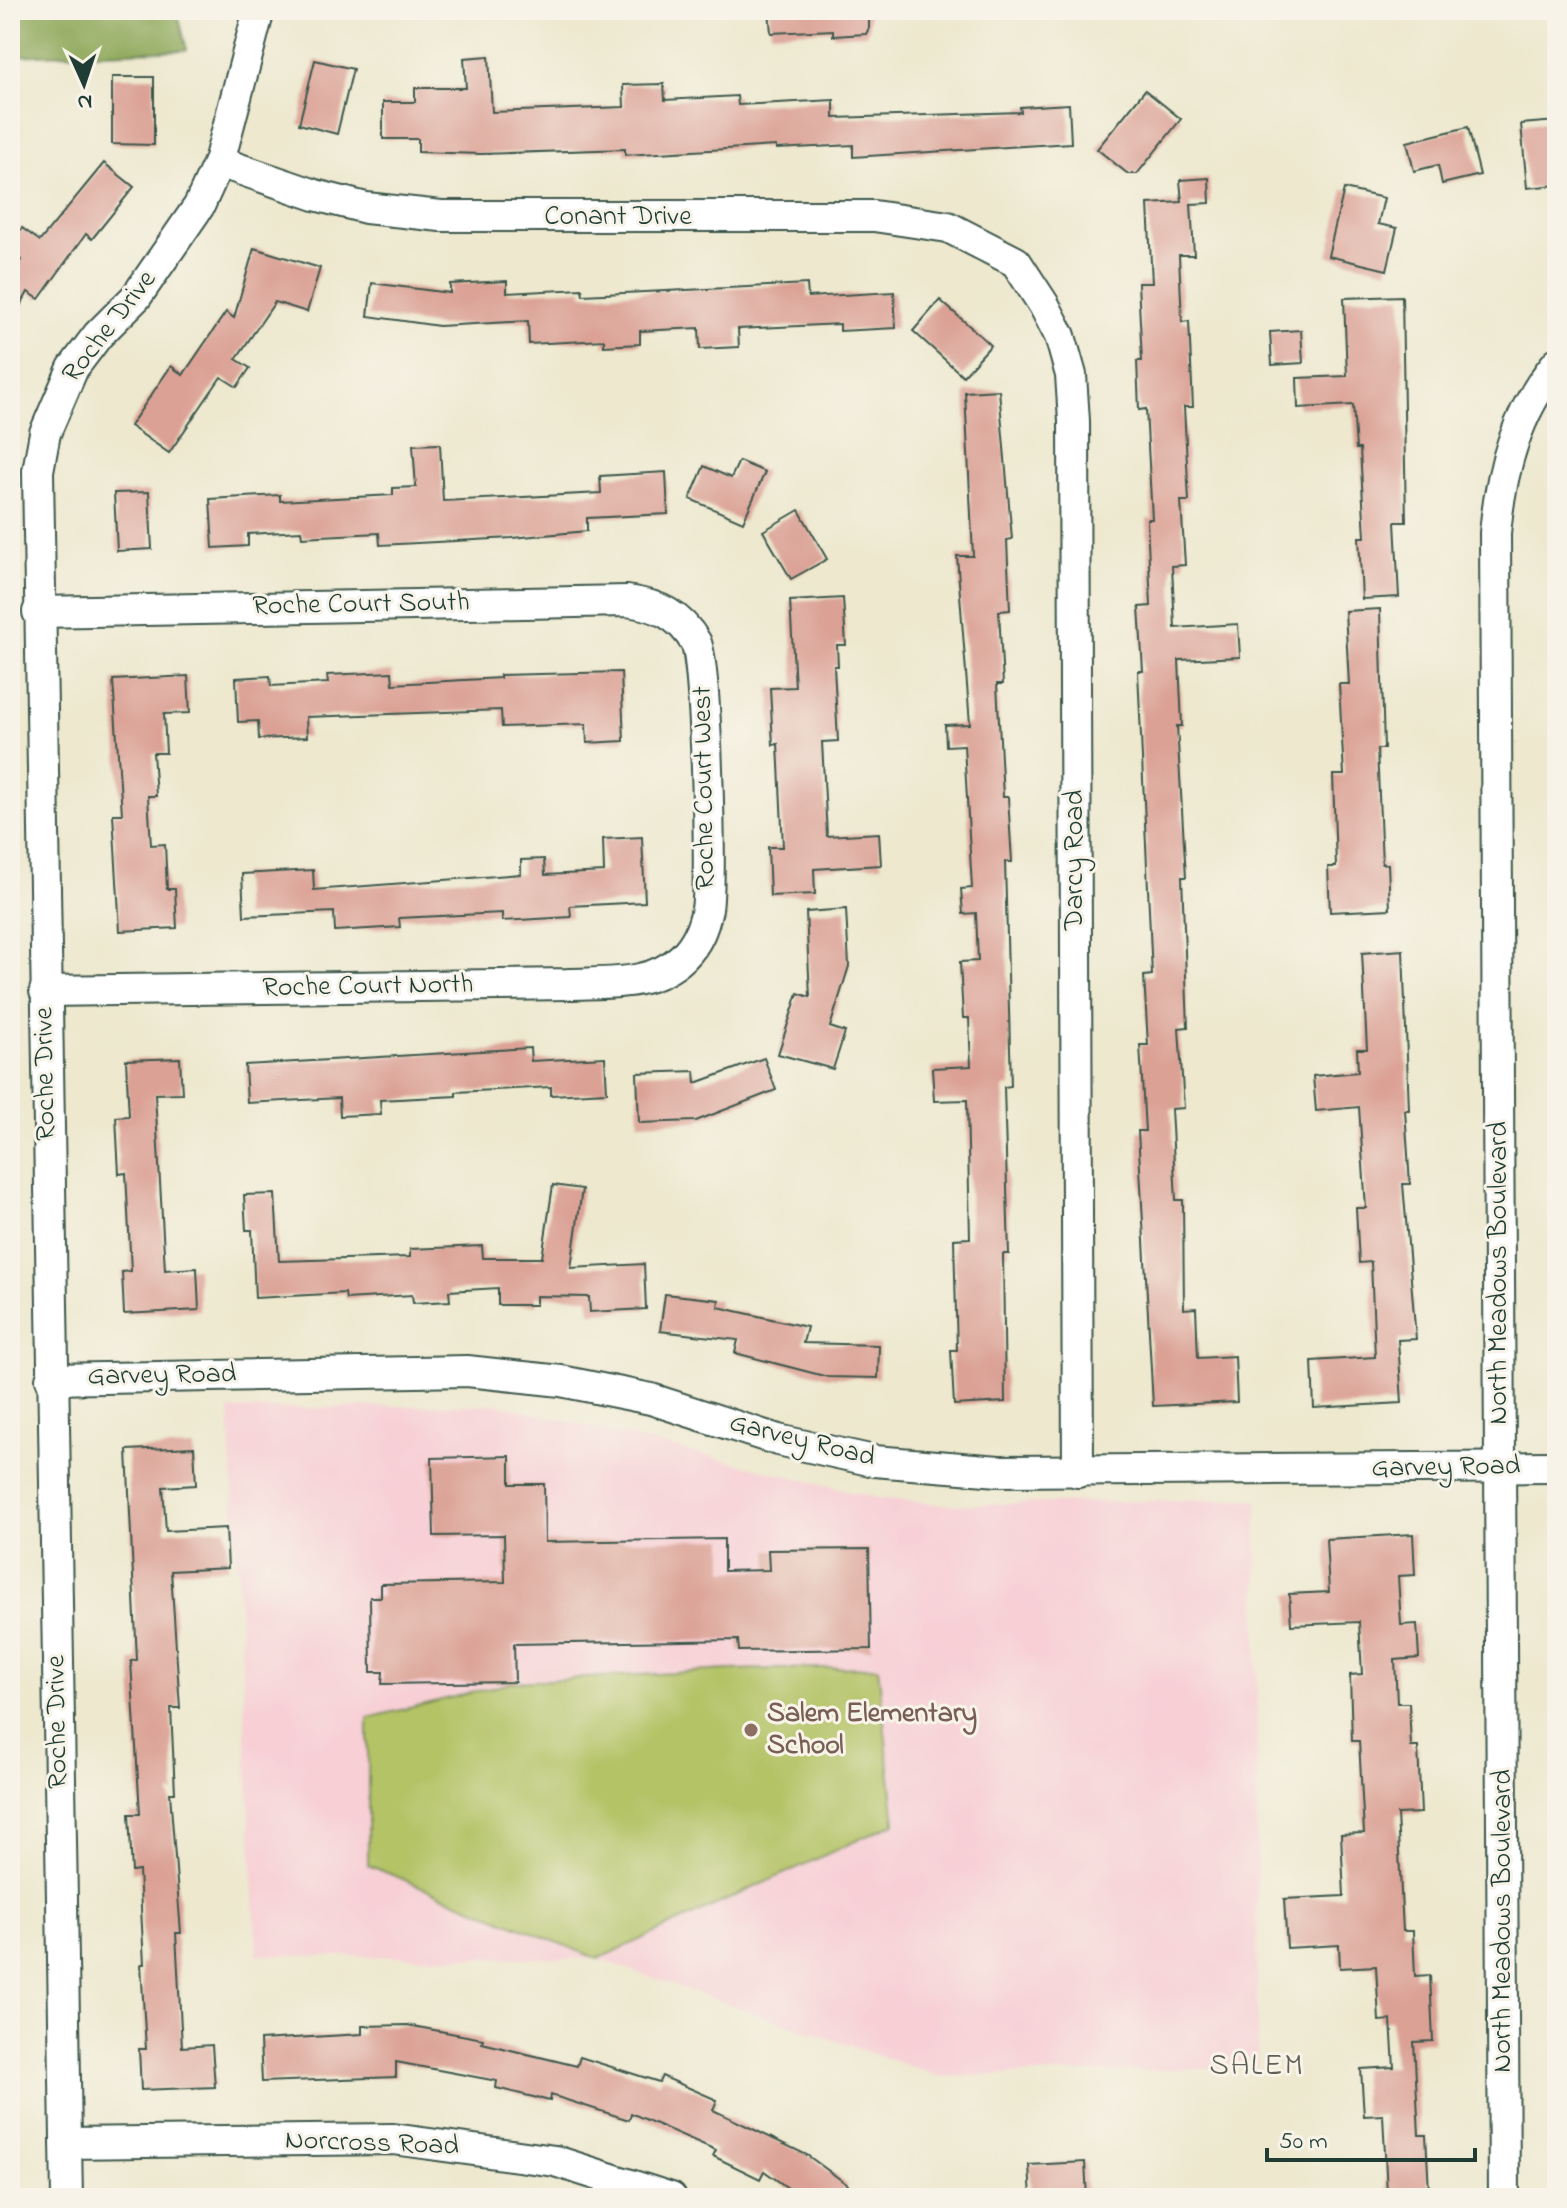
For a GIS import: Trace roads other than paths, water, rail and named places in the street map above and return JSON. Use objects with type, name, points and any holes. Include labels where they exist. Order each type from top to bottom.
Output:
[{"type":"street","name":"Roche Drive","points":[[67,2198],[38,471],[45,433],[57,399],[73,368],[98,335],[136,297],[199,206],[219,162],[259,10]]},
{"type":"street","name":"Conant Drive","points":[[219,162],[315,195],[366,208],[441,216],[874,216],[948,227],[1016,262]]},
{"type":"street","name":"Darcy Road","points":[[1016,262],[1060,336],[1071,375],[1074,421],[1078,1472]]},
{"type":"street","name":"North Meadows Boulevard","points":[[1504,2198],[1495,533],[1500,482],[1515,432],[1539,385],[1557,363]]},
{"type":"street","name":"Roche Court South","points":[[38,612],[627,601],[655,605],[679,620]]},
{"type":"street","name":"Roche Court West","points":[[679,620],[698,646],[703,678],[708,906],[701,934],[683,956]]},
{"type":"street","name":"Roche Court North","points":[[45,991],[636,981],[662,973],[683,956]]},
{"type":"street","name":"Garvey Road","points":[[51,1379],[467,1371],[561,1381],[651,1399],[778,1440],[874,1461],[999,1471],[1557,1467]]},
{"type":"street","name":"Norcross Road","points":[[66,2143],[393,2139],[555,2161],[671,2198]]},
{"type":"place","name":"Salem Elementary School","points":[[751,1730]]},
{"type":"district","name":"SALEM","points":[[1257,2067]]}]
